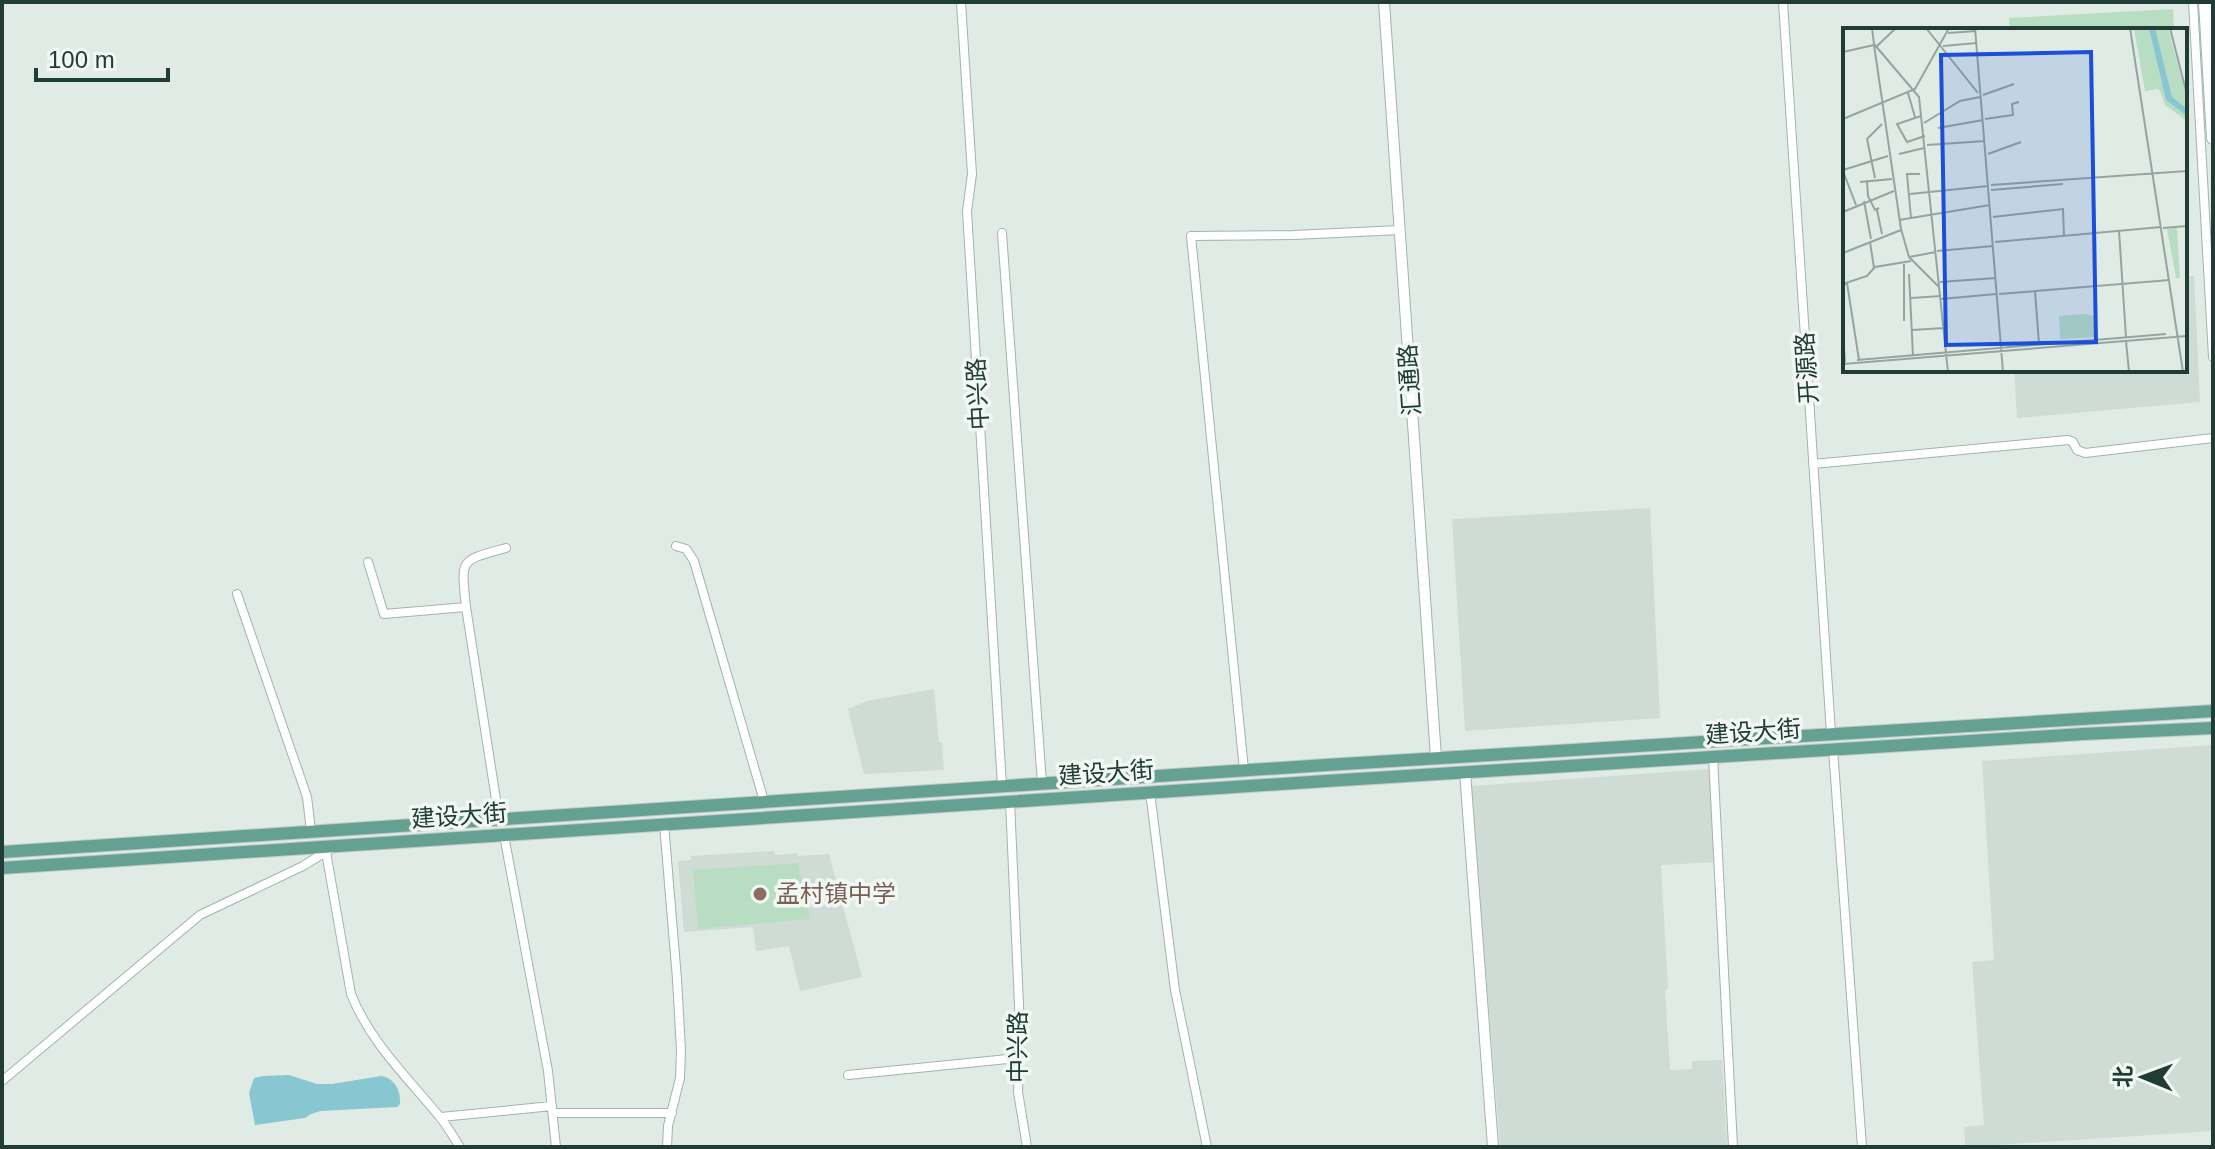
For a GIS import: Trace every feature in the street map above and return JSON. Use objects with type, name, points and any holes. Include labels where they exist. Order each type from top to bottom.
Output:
[{"type":"main road","points":[[2205,2],[2213,138]]},
{"type":"main road","name":"建设大街","points":[[2,852],[1244,770],[2213,711]]},
{"type":"main road","name":"建设大街","points":[[2,868],[331,849],[1465,772],[2213,728]]},
{"type":"street","name":"中兴路","points":[[961,2],[972,174],[967,211],[1002,786]]},
{"type":"street","name":"汇通路","points":[[1384,2],[1436,758]]},
{"type":"street","name":"开源路","points":[[1783,2],[1831,733]]},
{"type":"street","points":[[2193,2],[2213,357]]},
{"type":"street","points":[[1244,770],[1191,236],[1400,230]]},
{"type":"street","points":[[1002,233],[1042,783]]},
{"type":"street","points":[[1813,464],[2068,440],[2077,450],[2085,453],[2213,438]]},
{"type":"street","points":[[676,546],[686,549],[694,561],[764,801]]},
{"type":"street","points":[[499,819],[462,572],[472,557],[506,548]]},
{"type":"street","points":[[368,562],[384,614],[466,607]]},
{"type":"street","points":[[237,594],[307,797],[311,831]]},
{"type":"street","points":[[1833,749],[1862,1147]]},
{"type":"street","points":[[1713,757],[1733,1147]]},
{"type":"street","points":[[1465,772],[1493,1147]]},
{"type":"street","points":[[1150,792],[1175,990],[1207,1147]]},
{"type":"street","name":"中兴路","points":[[1010,801],[1020,1028],[1018,1092],[1027,1147]]},
{"type":"street","points":[[664,824],[681,1050],[680,1078],[667,1147]]},
{"type":"street","points":[[504,835],[548,1071],[556,1147]]},
{"type":"street","points":[[2,1081],[200,915],[303,866],[331,849],[351,994],[356,1008],[374,1037],[441,1117],[460,1147]]},
{"type":"street","points":[[848,1075],[1018,1058]]},
{"type":"street","points":[[441,1117],[552,1109],[672,1113]]},
{"type":"shaded area","points":[[2187,276],[2194,276],[2200,402],[2017,418],[2014,372],[2187,372]]},
{"type":"shaded area","points":[[1650,508],[1660,718],[1465,731],[1452,519]]},
{"type":"shaded area","points":[[934,689],[944,770],[864,774],[848,709],[867,701]]},
{"type":"shaded area","points":[[2213,745],[2213,1131],[1965,1147],[1964,1127],[1984,1125],[1972,962],[1994,960],[1982,761]]},
{"type":"shaded area","points":[[1710,769],[1717,862],[1661,865],[1668,989],[1665,990],[1670,1070],[1692,1069],[1692,1061],[1722,1060],[1727,1147],[1500,1147],[1471,786]]},
{"type":"shaded area","name":"孟村镇中学","points":[[774,851],[775,855],[829,854],[862,977],[800,991],[789,946],[756,951],[753,927],[684,932],[678,861],[691,860],[691,856]]},
{"type":"green space","points":[[2173,9],[2174,28],[2010,28],[2009,18]]},
{"type":"green space","points":[[798,863],[810,919],[698,929],[693,870]]},
{"type":"water","points":[[289,1075],[317,1084],[386,1077],[396,1086],[400,1104],[397,1107],[321,1111],[305,1118],[255,1125],[249,1093],[254,1078]]},
{"type":"place","name":"孟村镇中学","points":[[760,894]]}]
